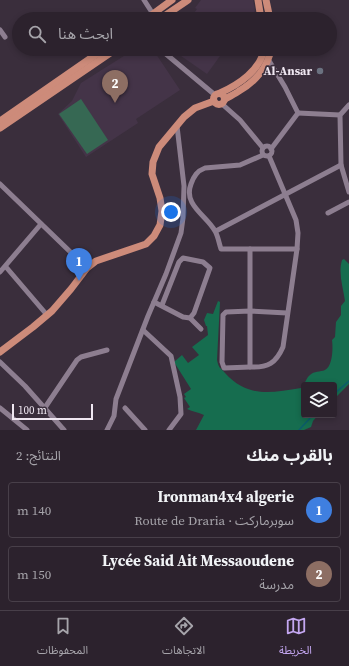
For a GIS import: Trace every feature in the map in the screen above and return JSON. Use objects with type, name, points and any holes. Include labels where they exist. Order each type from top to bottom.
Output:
[{"type":"main road","points":[[155,12],[172,0]]},
{"type":"main road","points":[[170,12],[188,0]]},
{"type":"main road","points":[[258,0],[260,12]]},
{"type":"main road","points":[[266,2],[268,12]]},
{"type":"main road","points":[[0,121],[94,56]]},
{"type":"main road","points":[[0,128],[106,56]]},
{"type":"main road","points":[[0,352],[47,315],[71,289],[87,268],[96,261],[146,244],[154,236],[160,225],[162,211],[160,198],[152,174],[153,162],[159,147],[184,117],[195,108],[253,72],[262,56]]},
{"type":"main road","points":[[216,96],[219,104],[241,91],[261,73],[269,56]]},
{"type":"main road","points":[[216,96],[224,95],[224,101]]},
{"type":"street","points":[[144,0],[151,12]]},
{"type":"street","points":[[154,12],[167,0]]},
{"type":"street","points":[[0,30],[5,37]]},
{"type":"street","points":[[168,56],[216,96]]},
{"type":"street","points":[[268,59],[285,87],[298,113]]},
{"type":"street","points":[[224,101],[263,148],[262,152],[266,155],[286,194],[296,220],[298,233],[283,347],[279,355],[267,366],[224,368],[222,362],[223,315],[226,312],[250,311],[287,313]]},
{"type":"street","points":[[349,105],[340,115],[341,164],[349,192]]},
{"type":"street","points":[[298,113],[340,115]]},
{"type":"street","points":[[297,249],[221,249],[216,231],[198,212],[190,199],[190,188],[195,174],[205,168],[240,165],[272,152],[271,149],[298,113]]},
{"type":"street","points":[[107,430],[114,416],[116,399],[179,238],[183,218],[184,186],[177,126]]},
{"type":"street","points":[[263,148],[267,146],[271,149]]},
{"type":"street","points":[[216,231],[341,164]]},
{"type":"street","points":[[0,184],[87,268]]},
{"type":"street","points":[[328,213],[349,202]]},
{"type":"street","points":[[0,272],[6,267],[41,224]]},
{"type":"street","points":[[250,249],[250,367]]},
{"type":"street","points":[[162,305],[183,258],[202,262],[210,268],[194,313],[190,318]]},
{"type":"street","points":[[6,267],[47,315]]},
{"type":"street","points":[[154,302],[190,318],[201,329]]},
{"type":"street","points":[[143,330],[171,356],[180,397],[181,414],[169,430]]},
{"type":"street","points":[[44,409],[77,360],[81,357],[106,350]]},
{"type":"street","points":[[0,362],[25,386],[64,430]]},
{"type":"street","points":[[0,408],[27,430]]},
{"type":"street","points":[[125,408],[145,430]]},
{"type":"shaded area","points":[[201,0],[253,0],[255,10],[255,12],[195,12],[197,9],[195,8]]},
{"type":"shaded area","points":[[124,56],[157,56],[180,90],[136,119],[138,123],[86,157],[58,114],[72,101],[81,83]]},
{"type":"shaded area","points":[[181,56],[220,56],[207,74]]},
{"type":"green space","points":[[81,99],[108,140],[87,154],[59,114]]},
{"type":"green space","points":[[344,259],[349,264],[349,384],[337,396],[337,382],[305,382],[310,375],[315,372],[325,370],[330,365],[332,340],[335,337],[336,322],[341,315],[341,306],[345,301],[340,270],[342,260]]},
{"type":"green space","points":[[218,301],[220,302],[218,365],[242,387],[260,392],[301,388],[301,418],[316,418],[311,427],[304,430],[196,430],[204,415],[187,409],[190,407],[184,398],[186,397],[184,394],[191,389],[174,362],[182,355],[188,363],[199,355],[192,347],[208,335],[207,326],[204,320],[207,313],[213,314]]},
{"type":"waterway","points":[[337,391],[349,381]]},
{"type":"waterway","points":[[299,430],[310,418]]},
{"type":"place","name":"Al-Ansar","points":[[320,71]]},
{"type":"place","name":"Lycée Said Ait Messaoudene","points":[[115,103]]},
{"type":"place","name":"Ironman4x4 algerie","points":[[79,281]]}]
